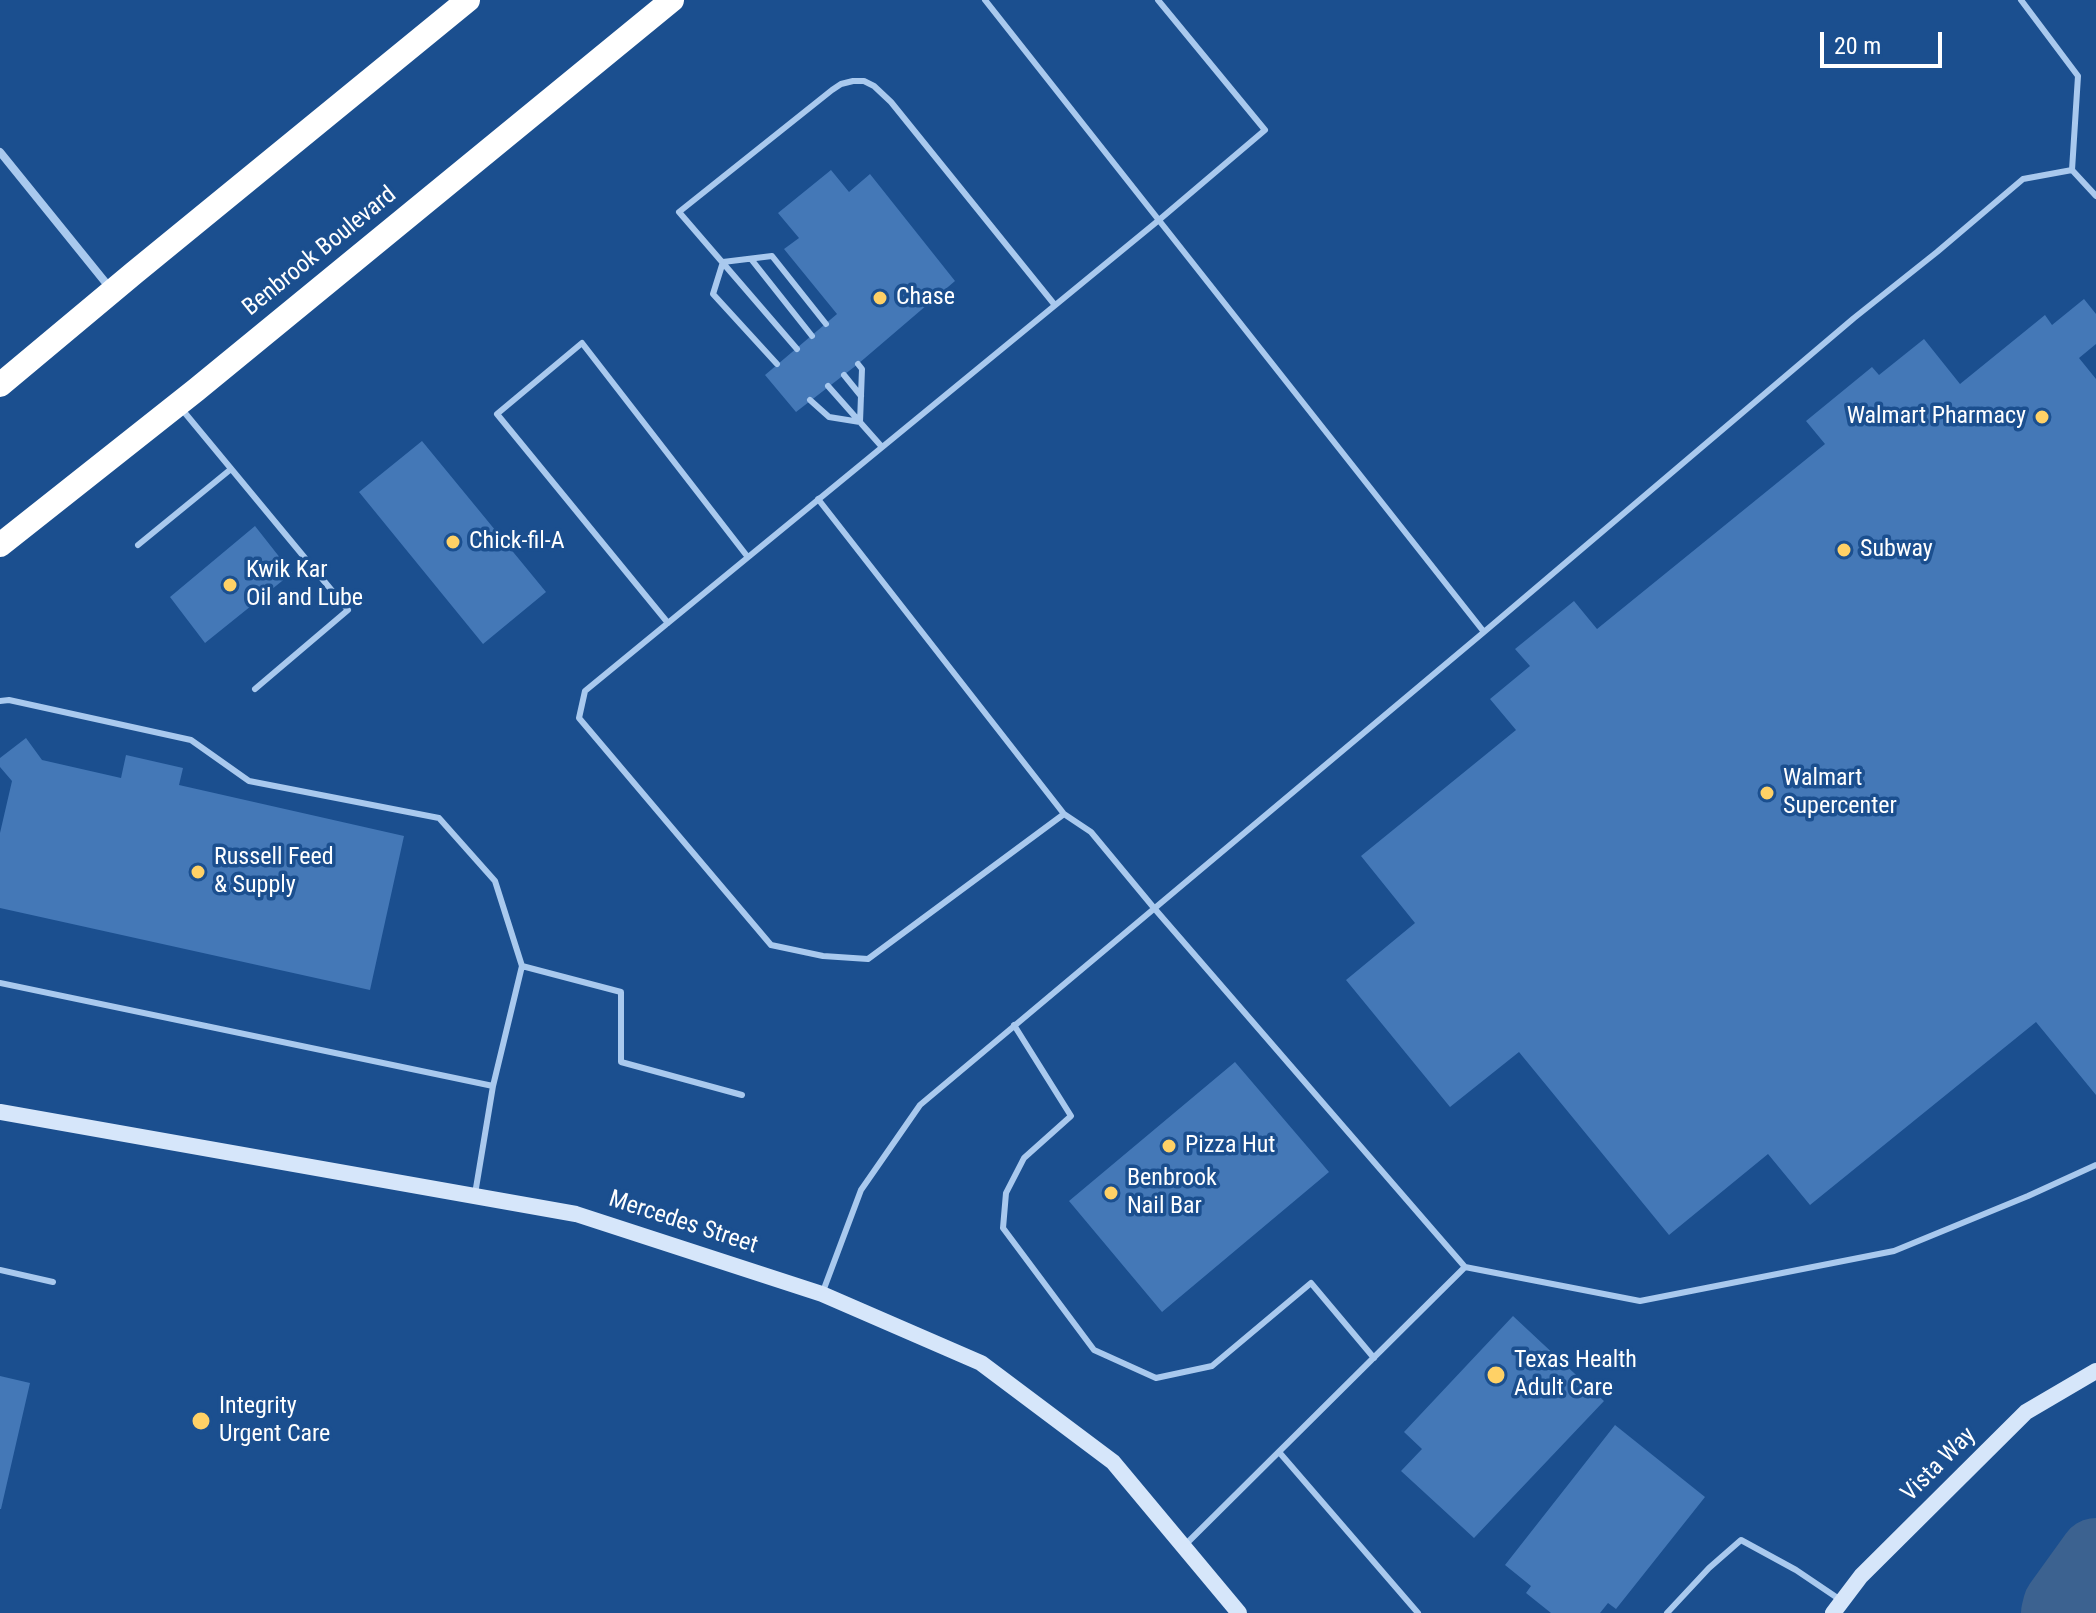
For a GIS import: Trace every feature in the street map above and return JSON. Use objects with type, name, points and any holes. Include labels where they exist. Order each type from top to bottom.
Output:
[{"type":"highway","points":[[0,385],[468,0]]},
{"type":"highway","name":"Benbrook Boulevard","points":[[0,545],[178,405],[672,0]]},
{"type":"street","points":[[0,152],[113,291]]},
{"type":"street","name":"Mercedes Street","points":[[0,1112],[576,1214],[822,1294],[981,1363],[1113,1462],[1239,1613]]},
{"type":"street","name":"Vista Way","points":[[1837,1607],[1861,1576],[2026,1412],[2096,1371]]},
{"type":"lane","points":[[985,0],[1484,632]]},
{"type":"lane","points":[[1064,814],[868,959],[823,956],[771,945],[579,718],[585,691],[1265,130],[1158,0]]},
{"type":"lane","points":[[2021,0],[2078,76],[2072,170],[2096,196]]},
{"type":"lane","points":[[797,349],[679,212],[832,90],[853,81],[864,81],[874,86],[891,102],[1054,304]]},
{"type":"lane","points":[[822,1294],[861,1190],[920,1105],[2023,179],[2072,170]]},
{"type":"lane","points":[[723,262],[772,256],[826,324]]},
{"type":"lane","points":[[751,259],[812,336]]},
{"type":"lane","points":[[723,262],[713,294],[777,364]]},
{"type":"lane","points":[[668,623],[497,414],[582,343],[747,556]]},
{"type":"lane","points":[[858,364],[862,369],[860,422]]},
{"type":"lane","points":[[844,375],[861,396]]},
{"type":"lane","points":[[828,386],[882,447]]},
{"type":"lane","points":[[810,400],[829,417],[860,422]]},
{"type":"lane","points":[[178,405],[348,610],[255,689]]},
{"type":"lane","points":[[138,545],[231,469]]},
{"type":"lane","points":[[818,499],[1064,814],[1091,832],[1465,1267],[1640,1301],[1894,1251],[2096,1165]]},
{"type":"lane","points":[[0,701],[9,700],[191,740],[249,781],[439,818],[495,881],[522,966],[493,1086],[474,1196]]},
{"type":"lane","points":[[522,966],[621,992],[621,1062],[742,1095]]},
{"type":"lane","points":[[0,983],[493,1086]]},
{"type":"lane","points":[[1014,1025],[1071,1116],[1024,1158],[1006,1193],[1003,1228],[1094,1350],[1156,1378],[1212,1366],[1311,1283],[1374,1358]]},
{"type":"lane","points":[[1184,1546],[1465,1267]]},
{"type":"lane","points":[[0,1270],[53,1282]]},
{"type":"lane","points":[[1279,1452],[1418,1613]]},
{"type":"lane","points":[[1667,1613],[1709,1568],[1741,1540],[1796,1570],[1837,1607]]},
{"type":"building","name":"Chase","points":[[831,170],[849,192],[870,174],[955,281],[796,412],[765,375],[837,314],[784,249],[799,238],[778,213]]},
{"type":"building","name":"Walmart Supercenter","points":[[2084,299],[2096,314],[2096,344],[2079,358],[2096,379],[2096,1095],[2036,1022],[1810,1205],[1768,1154],[1669,1235],[1519,1052],[1450,1107],[1346,980],[1415,923],[1361,856],[1516,730],[1490,699],[1530,666],[1515,649],[1574,601],[1597,629],[1825,444],[1806,421],[1872,367],[1879,375],[1924,339],[1960,384],[2045,315],[2052,325]]},
{"type":"building","name":"Chick-fil-A","points":[[422,441],[546,592],[483,644],[359,492]]},
{"type":"building","name":"Kwik Kar Oil and Lube","points":[[255,526],[292,573],[205,643],[170,597]]},
{"type":"building","name":"Russell Feed & Supply","points":[[26,738],[42,760],[121,778],[126,755],[183,768],[179,785],[404,836],[370,990],[0,908],[0,833],[12,781],[0,767],[0,758]]},
{"type":"building","points":[[1235,1062],[1329,1172],[1162,1312],[1069,1201]]},
{"type":"building","points":[[1513,1316],[1604,1401],[1474,1538],[1401,1471],[1422,1449],[1404,1432]]},
{"type":"building","points":[[0,1376],[30,1383],[1,1509],[0,1509]]},
{"type":"building","points":[[1615,1425],[1705,1497],[1616,1609],[1608,1603],[1600,1613],[1551,1613],[1526,1593],[1531,1586],[1505,1565]]},
{"type":"waterway","points":[[2058,1613],[2060,1605],[2096,1555]]},
{"type":"place","name":"Chase","points":[[880,298]]},
{"type":"place","name":"Walmart Pharmacy","points":[[2042,417]]},
{"type":"place","name":"Chick-fil-A","points":[[453,542]]},
{"type":"place","name":"Subway","points":[[1844,550]]},
{"type":"place","name":"Kwik Kar Oil and Lube","points":[[230,585]]},
{"type":"place","name":"Walmart Supercenter","points":[[1767,793]]},
{"type":"place","name":"Russell Feed & Supply","points":[[198,872]]},
{"type":"place","name":"Pizza Hut","points":[[1169,1146]]},
{"type":"place","name":"Benbrook Nail Bar","points":[[1111,1193]]},
{"type":"place","name":"Texas Health Adult Care","points":[[1496,1375]]},
{"type":"place","name":"Integrity Urgent Care","points":[[201,1421]]}]
